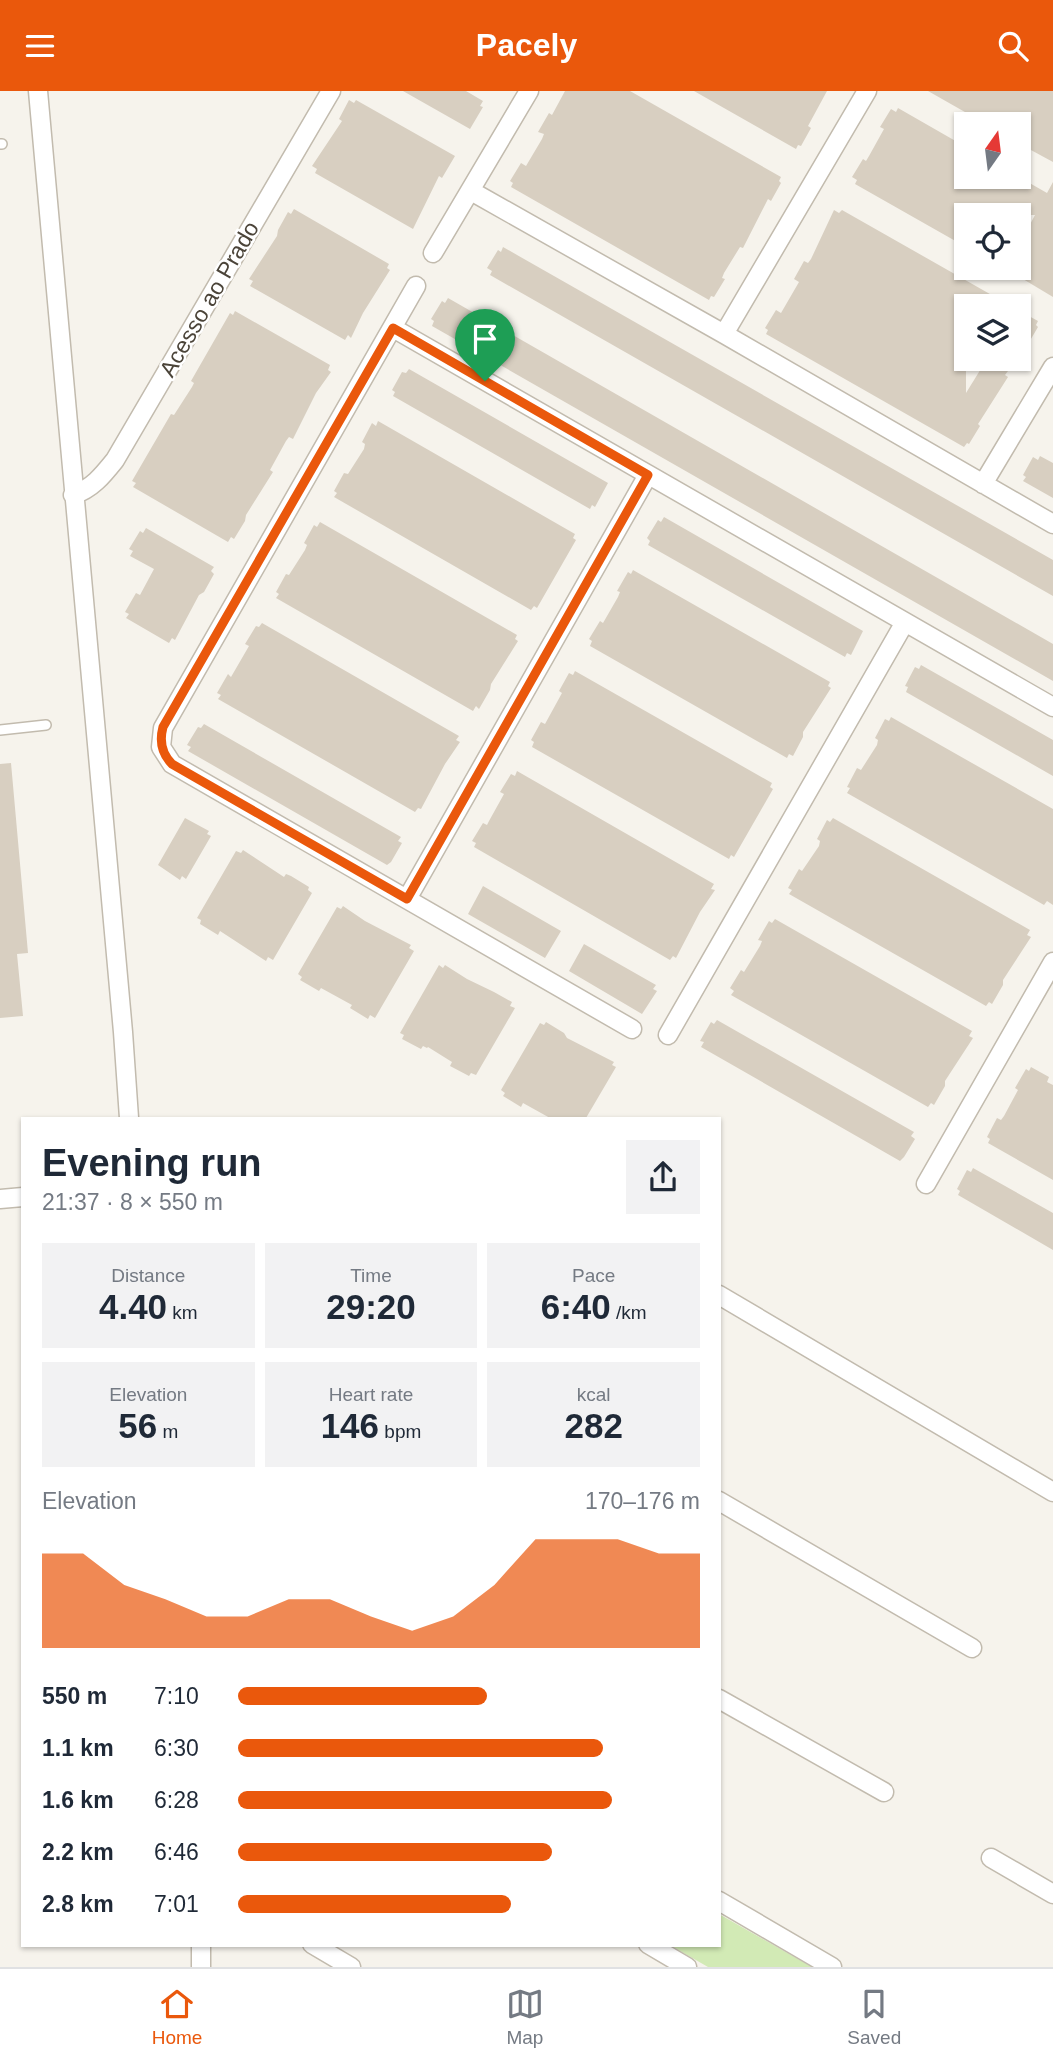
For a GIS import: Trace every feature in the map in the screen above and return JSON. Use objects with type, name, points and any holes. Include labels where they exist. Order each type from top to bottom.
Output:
[{"type":"street","points":[[38,91],[129,1117]]},
{"type":"street","name":"Acesso ao Prado","points":[[73,495],[84,492],[102,477],[115,460],[331,91]]},
{"type":"street","points":[[433,253],[529,91]]},
{"type":"street","points":[[724,334],[867,91]]},
{"type":"street","points":[[471,191],[1053,524]]},
{"type":"street","points":[[416,286],[163,727],[161,740],[164,753],[172,764],[632,1029]]},
{"type":"street","points":[[393,328],[1053,707]]},
{"type":"street","points":[[983,484],[1053,367]]},
{"type":"street","points":[[407,899],[648,475]]},
{"type":"street","points":[[668,1035],[905,622]]},
{"type":"street","points":[[926,1184],[1051,970]]},
{"type":"street","points":[[0,1199],[21,1197]]},
{"type":"street","points":[[721,1296],[1053,1492]]},
{"type":"street","points":[[721,1502],[972,1648]]},
{"type":"street","points":[[721,1700],[884,1792]]},
{"type":"street","points":[[991,1858],[1053,1893]]},
{"type":"street","points":[[721,1902],[832,1967]]},
{"type":"street","points":[[201,1947],[201,1967]]},
{"type":"street","points":[[317,1947],[351,1967]]},
{"type":"street","points":[[653,1947],[687,1967]]},
{"type":"lane","points":[[0,730],[47,725]]},
{"type":"green space","points":[[721,1915],[812,1967],[708,1967],[673,1947],[721,1947]]},
{"type":"building","points":[[403,91],[466,91],[483,101],[480,106],[483,107],[470,129]]},
{"type":"building","points":[[565,91],[630,91],[781,177],[781,183],[771,201],[768,199],[743,248],[740,247],[724,273],[722,278],[725,279],[714,297],[711,296],[709,300],[511,187],[513,183],[510,181],[521,163],[526,166],[544,134],[538,132],[549,113],[552,115]]},
{"type":"building","points":[[694,91],[827,91],[808,126],[811,128],[801,146],[798,145],[796,149]]},
{"type":"building","points":[[928,91],[1053,91],[1053,162],[1031,150],[1031,112],[965,112]]},
{"type":"building","points":[[349,100],[354,103],[356,100],[455,156],[442,178],[439,176],[413,229],[315,173],[317,169],[312,166],[342,121],[339,119]]},
{"type":"building","points":[[898,108],[954,140],[954,189],[1031,189],[1031,184],[1047,193],[1053,182],[1053,297],[1025,280],[1031,280],[1031,223],[1035,215],[1031,215],[1031,203],[954,203],[954,240],[855,184],[857,180],[852,177],[863,159],[866,161],[869,156],[884,129],[880,127],[891,109],[896,112]]},
{"type":"building","points":[[294,209],[389,264],[387,268],[390,270],[351,338],[348,335],[345,340],[250,286],[253,281],[249,279],[277,236],[288,212],[291,214]]},
{"type":"building","points":[[834,210],[839,213],[842,210],[954,274],[954,280],[965,280],[990,294],[954,294],[954,371],[966,371],[966,393],[980,371],[1008,371],[1005,375],[1008,377],[978,424],[980,426],[969,444],[964,447],[766,334],[768,330],[765,328],[776,310],[781,313],[799,282],[794,279],[804,261],[808,263]]},
{"type":"building","points":[[503,247],[1053,560],[1053,596],[490,275],[492,271],[487,268],[498,250],[501,252]]},
{"type":"building","points":[[448,298],[1053,644],[1053,681],[432,326],[434,321],[431,319],[442,301],[445,303]]},
{"type":"building","points":[[235,311],[330,365],[328,370],[331,372],[316,393],[293,439],[289,437],[286,441],[270,470],[273,472],[246,515],[245,521],[234,539],[231,537],[228,542],[133,487],[136,483],[132,481],[171,414],[174,415],[192,387],[194,383],[191,381],[230,313],[233,315]]},
{"type":"building","points":[[1031,317],[1038,321],[1038,327],[1031,339]]},
{"type":"building","points":[[409,369],[608,483],[595,507],[592,505],[590,509],[393,396],[395,392],[392,390],[402,372],[406,373]]},
{"type":"building","points":[[378,421],[575,534],[573,538],[576,540],[537,608],[534,606],[531,610],[334,497],[337,493],[334,491],[344,473],[348,474],[364,449],[365,444],[362,442],[372,423],[376,426]]},
{"type":"building","points":[[1040,456],[1053,463],[1053,498],[1023,481],[1026,477],[1023,475],[1033,457],[1038,460]]},
{"type":"building","points":[[664,517],[863,631],[851,655],[847,653],[845,657],[648,545],[650,541],[647,538],[658,520],[661,522]]},
{"type":"building","points":[[320,522],[517,635],[515,639],[518,641],[479,709],[476,706],[473,711],[276,598],[279,594],[276,592],[286,574],[289,575],[305,550],[307,545],[304,543],[314,525],[317,527]]},
{"type":"building","points":[[146,528],[214,567],[211,571],[214,574],[204,592],[199,595],[175,640],[172,638],[169,643],[126,618],[129,614],[125,612],[136,593],[140,595],[154,569],[130,556],[133,551],[129,549],[140,531],[143,533]]},
{"type":"building","points":[[633,570],[830,682],[828,686],[831,688],[803,732],[793,756],[789,754],[787,758],[590,646],[592,641],[589,639],[600,621],[603,623],[618,597],[620,592],[617,591],[628,572],[631,574]]},
{"type":"building","points":[[262,623],[459,736],[456,740],[460,742],[421,809],[418,808],[415,812],[218,699],[221,695],[217,693],[228,674],[231,677],[249,646],[245,644],[256,626],[259,627]]},
{"type":"building","points":[[921,665],[1053,740],[1053,776],[906,692],[908,687],[905,686],[915,667],[919,669]]},
{"type":"building","points":[[575,671],[772,783],[770,787],[773,789],[734,857],[731,855],[729,859],[532,747],[534,742],[531,740],[541,722],[545,724],[562,693],[559,691],[569,673],[573,675]]},
{"type":"building","points":[[891,717],[1053,809],[1053,905],[1047,901],[1044,905],[847,793],[850,788],[847,787],[857,768],[861,770],[877,745],[878,740],[875,738],[885,719],[889,721]]},
{"type":"building","points":[[204,724],[401,837],[398,841],[402,843],[391,862],[387,865],[188,751],[191,747],[187,745],[198,727],[201,728]]},
{"type":"building","points":[[11,763],[28,953],[17,954],[23,1016],[0,1018],[0,764]]},
{"type":"building","points":[[517,771],[714,884],[711,889],[715,890],[676,958],[673,956],[670,960],[474,847],[476,843],[472,841],[483,823],[487,825],[504,794],[500,792],[511,774],[515,776]]},
{"type":"building","points":[[185,818],[209,831],[207,834],[211,836],[186,879],[182,876],[180,880],[158,865]]},
{"type":"building","points":[[833,818],[1030,930],[1027,935],[1031,937],[1003,980],[992,1004],[989,1002],[986,1006],[789,894],[792,890],[788,888],[799,869],[802,871],[819,846],[820,841],[817,839],[827,820],[830,822]]},
{"type":"building","points":[[243,850],[284,877],[286,874],[291,876],[309,887],[308,890],[312,893],[273,960],[268,957],[266,961],[220,931],[218,935],[200,924],[201,920],[197,918],[236,851],[241,853]]},
{"type":"building","points":[[483,886],[561,931],[545,958],[468,914]]},
{"type":"building","points":[[343,906],[411,945],[409,948],[414,951],[375,1018],[370,1015],[368,1019],[350,1008],[352,1005],[321,988],[319,991],[300,980],[302,977],[298,974],[337,907],[341,909]]},
{"type":"building","points":[[775,919],[972,1031],[969,1036],[973,1038],[945,1081],[934,1105],[931,1103],[928,1107],[731,995],[734,991],[730,988],[760,946],[762,941],[758,940],[769,921],[772,923]]},
{"type":"building","points":[[584,944],[656,985],[653,989],[657,991],[642,1014],[569,971]]},
{"type":"building","points":[[439,965],[443,968],[445,965],[512,1002],[510,1006],[515,1008],[476,1075],[471,1073],[469,1076],[450,1066],[452,1062],[428,1047],[423,1046],[421,1049],[402,1039],[404,1035],[400,1033]]},
{"type":"building","points":[[717,1020],[914,1132],[911,1136],[915,1139],[904,1157],[900,1161],[701,1047],[704,1042],[700,1041],[711,1022],[714,1024]]},
{"type":"building","points":[[546,1022],[564,1033],[567,1038],[614,1062],[612,1065],[616,1067],[587,1117],[548,1117],[523,1103],[521,1107],[503,1096],[505,1093],[501,1090],[540,1023],[544,1025]]},
{"type":"building","points":[[1031,1067],[1049,1077],[1047,1082],[1053,1085],[1053,1180],[988,1143],[990,1139],[987,1137],[997,1118],[1001,1120],[1004,1116],[1018,1090],[1015,1088],[1026,1069],[1029,1071]]},
{"type":"building","points":[[973,1168],[1053,1213],[1053,1250],[958,1195],[960,1191],[957,1189],[967,1170],[971,1172]]},
{"type":"route","points":[[393,328],[485,381],[648,475],[407,899],[172,764],[164,753],[161,734],[393,328]]}]
